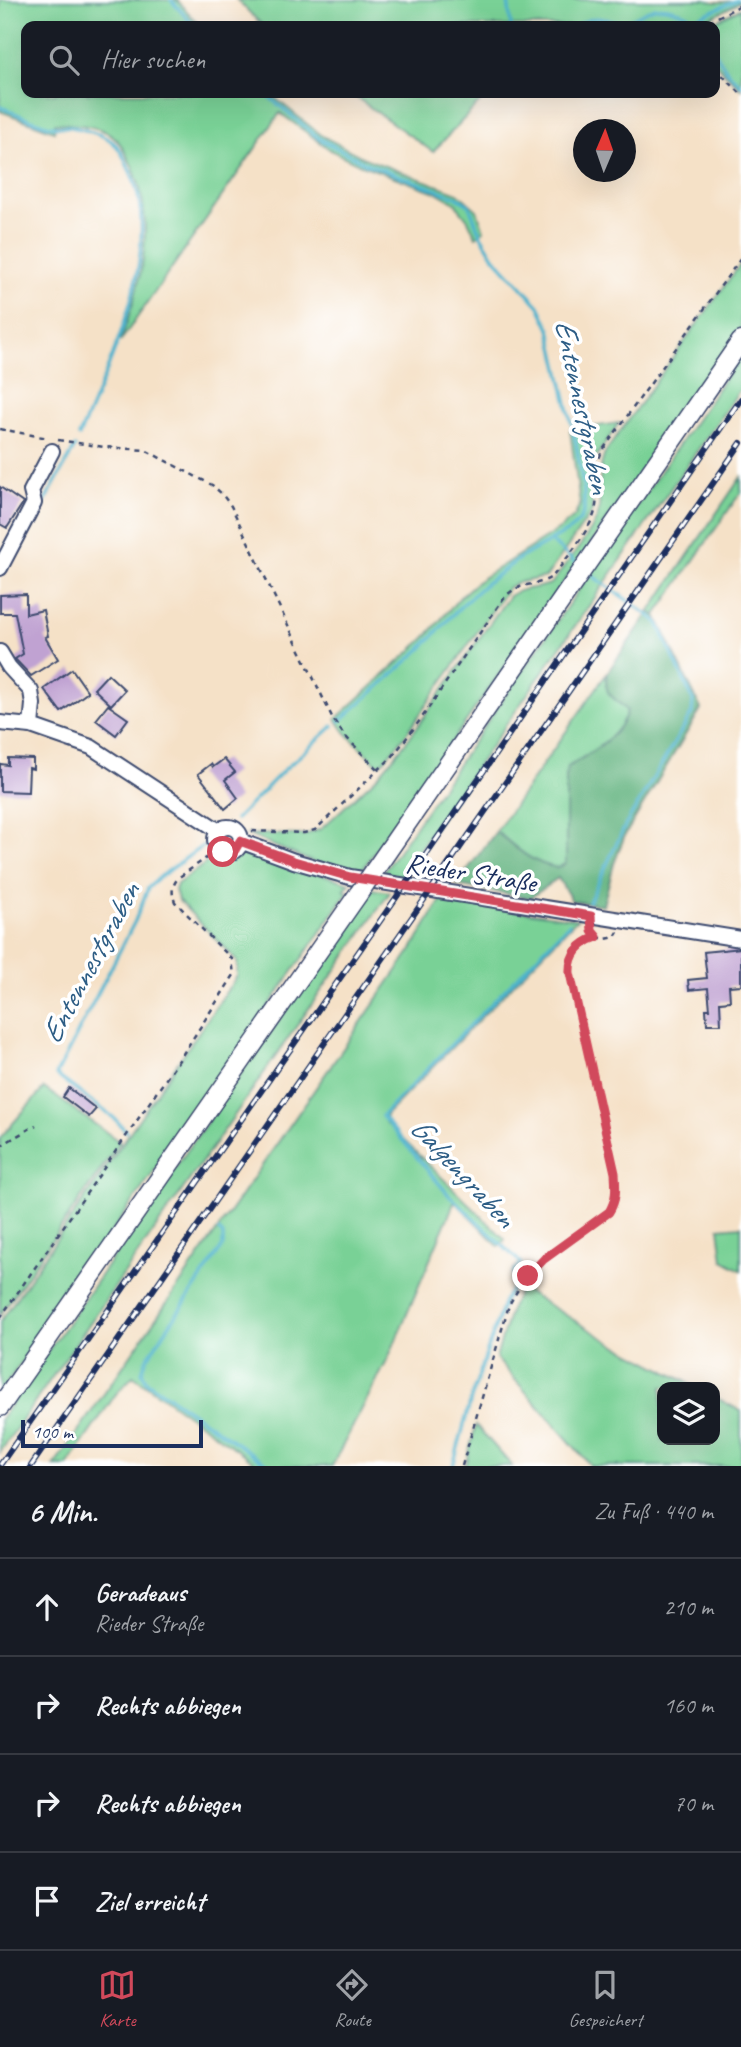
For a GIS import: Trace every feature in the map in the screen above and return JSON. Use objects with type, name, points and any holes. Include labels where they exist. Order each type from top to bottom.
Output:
[{"type":"main road","points":[[0,1407],[741,341]]},
{"type":"street","points":[[0,568],[34,503],[32,491],[52,451]]},
{"type":"street","points":[[0,652],[9,667],[31,691],[31,726]]},
{"type":"street","name":"Rieder Straße","points":[[0,723],[31,726],[91,747],[219,831],[230,828],[239,837],[294,861],[350,877],[741,939]]},
{"type":"street","points":[[219,831],[215,842],[219,849],[231,852],[238,848],[239,837]]},
{"type":"path","points":[[710,21],[741,5]]},
{"type":"path","points":[[720,73],[741,94]]},
{"type":"path","points":[[239,837],[246,830],[304,833],[315,830],[379,771],[421,719],[503,599],[519,585],[546,581],[559,568],[593,518],[597,498],[597,463],[602,451],[741,258]]},
{"type":"path","points":[[0,429],[104,447],[145,450],[212,485],[222,494],[231,506],[333,719],[344,735],[379,771]]},
{"type":"path","points":[[0,1318],[179,1060],[234,975],[232,959],[175,902],[172,894],[178,877],[219,849]]},
{"type":"path","points":[[591,916],[592,931],[597,937]]},
{"type":"path","points":[[462,1466],[509,1305],[518,1288],[544,1259],[609,1212],[614,1204],[617,1192],[615,1173],[569,964],[575,951],[585,941],[597,937],[615,937],[622,921]]},
{"type":"path","points":[[0,1146],[36,1125]]},
{"type":"green space","points":[[0,0],[177,0],[196,21],[21,21],[21,98],[275,98],[322,136],[364,158],[458,193],[477,210],[484,231],[476,237],[468,220],[455,203],[438,193],[359,164],[332,151],[280,113],[120,342],[135,297],[144,250],[145,227],[143,203],[128,158],[115,138],[102,130],[55,123],[54,131],[0,111]]},
{"type":"green space","points":[[237,0],[741,1],[702,21],[662,18],[652,21],[258,21]]},
{"type":"green space","points":[[741,8],[741,89],[720,68],[720,21],[716,21]]},
{"type":"green space","points":[[357,98],[483,98],[433,152]]},
{"type":"green space","points":[[741,263],[741,329],[359,874],[315,863],[246,834],[305,835],[321,829],[378,776],[407,741],[509,596],[552,583],[583,542],[597,518],[601,468],[606,451]]},
{"type":"green space","points":[[741,355],[741,388],[397,881],[380,877]]},
{"type":"green space","points":[[619,423],[594,460],[592,512],[546,577],[516,583],[508,588],[404,737],[381,764],[377,764],[345,732],[336,719],[425,638],[462,595],[478,581],[561,528],[575,516],[580,504],[570,430]]},
{"type":"green space","points":[[741,477],[741,492],[656,615],[649,613]]},
{"type":"green space","points":[[649,613],[656,615],[701,709],[625,835],[603,905],[572,901],[558,878],[530,898],[456,885],[495,833],[526,856],[541,863],[558,868],[566,863],[568,767],[603,744],[623,720],[627,711],[608,692],[607,673]]},
{"type":"green space","points":[[607,673],[608,692],[627,711],[618,729],[611,736],[568,767],[566,863],[558,868],[549,866],[526,856],[500,834],[495,833]]},
{"type":"green space","points":[[243,850],[350,883],[344,890],[348,892],[0,1393],[0,1322],[237,976],[237,961],[178,900],[175,890],[177,884],[217,855],[230,858]]},
{"type":"green space","points":[[372,889],[390,892],[0,1452],[0,1420]]},
{"type":"green space","points":[[441,900],[577,919],[386,1115],[385,1122],[505,1239],[499,1247],[454,1203],[387,1361],[332,1466],[260,1466],[133,1376],[116,1394],[67,1466],[54,1466],[412,949]]},
{"type":"green space","points":[[44,1088],[120,1142],[0,1315],[0,1138]]},
{"type":"green space","points":[[741,1226],[741,1270],[723,1260],[719,1228]]},
{"type":"green space","points":[[521,1288],[612,1343],[686,1382],[657,1382],[657,1445],[720,1445],[720,1400],[741,1411],[741,1466],[591,1466],[496,1358],[511,1308]]},
{"type":"green space","points":[[476,1425],[512,1466],[465,1466]]},
{"type":"building","points":[[0,487],[23,503],[7,528],[0,524]]},
{"type":"building","points":[[26,594],[26,614],[43,610],[48,636],[45,637],[58,659],[31,676],[15,659],[23,654],[15,613],[0,613],[0,595]]},
{"type":"building","points":[[72,669],[88,692],[61,712],[44,689]]},
{"type":"building","points":[[108,674],[125,690],[111,705],[94,689]]},
{"type":"building","points":[[108,705],[128,719],[116,735],[96,720]]},
{"type":"building","points":[[8,758],[33,759],[33,769],[29,768],[28,792],[0,791],[0,764],[8,765]]},
{"type":"building","points":[[224,759],[235,772],[225,780],[238,798],[225,809],[198,774],[211,764],[213,767]]},
{"type":"building","points":[[741,948],[741,985],[729,986],[730,1001],[720,1002],[721,1024],[707,1024],[706,1009],[710,1009],[708,988],[689,990],[688,980],[707,978],[704,952]]},
{"type":"building","points":[[69,1088],[96,1109],[89,1117],[63,1097]]},
{"type":"waterway","name":"Entennestgraben","points":[[171,0],[190,21]]},
{"type":"waterway","points":[[508,0],[510,21]]},
{"type":"waterway","points":[[694,19],[737,0]]},
{"type":"waterway","points":[[627,21],[655,8],[681,12],[696,21]]},
{"type":"waterway","points":[[587,21],[599,18],[613,21]]},
{"type":"waterway","points":[[720,60],[741,85]]},
{"type":"waterway","name":"Entennestgraben","points":[[270,98],[320,139],[365,163],[456,197],[469,205],[480,234],[494,257],[539,306],[550,329],[584,490],[584,511],[580,520],[570,530],[520,558],[484,585],[420,650],[340,721]]},
{"type":"waterway","points":[[0,107],[50,126],[81,129],[107,138],[121,153],[139,198],[142,232],[130,303],[119,339],[79,436]]},
{"type":"waterway","points":[[29,530],[75,447]]},
{"type":"waterway","name":"Galgengraben","points":[[551,541],[578,565]]},
{"type":"waterway","name":"Galgengraben","points":[[587,572],[657,621],[693,700],[692,713],[625,826],[589,902]]},
{"type":"waterway","name":"Entennestgraben","points":[[236,819],[284,770],[333,726]]},
{"type":"waterway","name":"Entennestgraben","points":[[126,1131],[114,1118],[56,1075],[135,921],[148,888],[204,845]]},
{"type":"waterway","name":"Galgengraben","points":[[453,1466],[471,1399],[504,1301],[514,1286],[513,1273],[521,1263],[448,1194],[382,1116],[569,924]]},
{"type":"waterway","name":"Entennestgraben","points":[[219,1231],[223,1235],[223,1246],[146,1360],[142,1372],[147,1382],[270,1466]]},
{"type":"railway","points":[[0,1465],[741,399]]},
{"type":"railway","points":[[31,1466],[741,443]]},
{"type":"route","points":[[223,852],[235,850],[240,841],[294,861],[350,877],[591,916],[590,924],[597,937],[585,941],[575,951],[569,964],[617,1192],[609,1212],[544,1259],[528,1276]]}]
